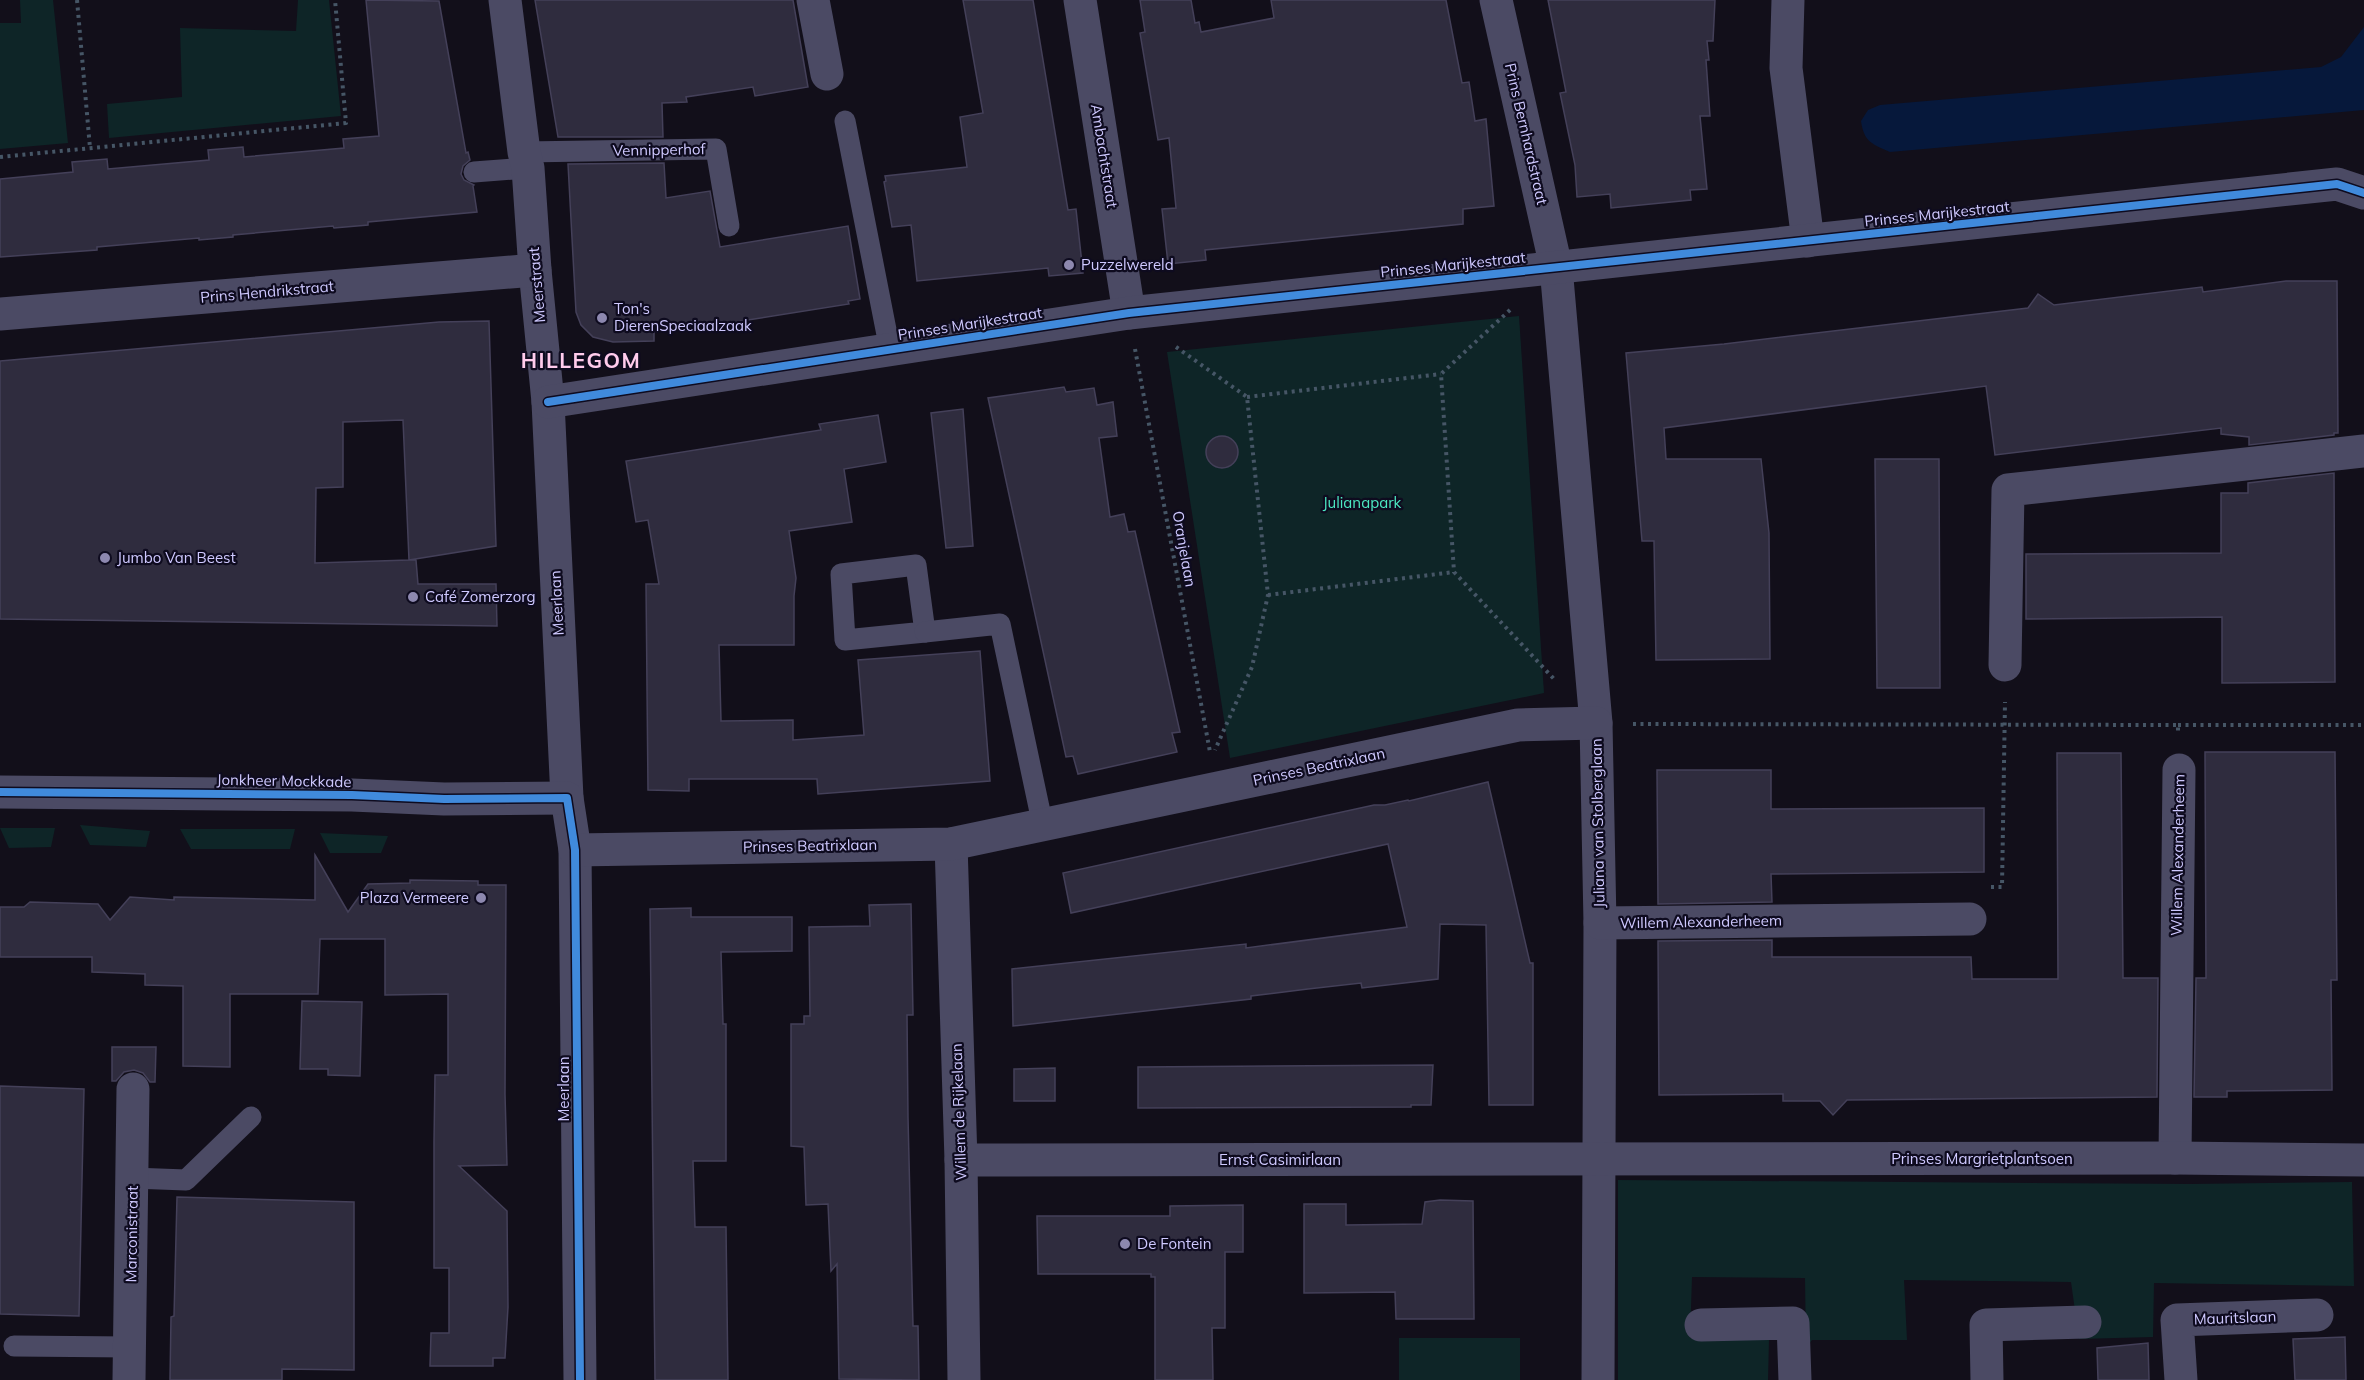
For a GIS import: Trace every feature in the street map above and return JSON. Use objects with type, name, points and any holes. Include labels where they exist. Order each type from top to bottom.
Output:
[{"type":"street","name":"Meerstraat","points":[[505,0],[526,160],[548,402]]},
{"type":"street","points":[[813,0],[827,74]]},
{"type":"street","name":"Ambachtstraat","points":[[1080,0],[1129,313]]},
{"type":"street","name":"Prins Bernhardstraat","points":[[1496,0],[1556,267]]},
{"type":"street","points":[[1788,0],[1786,68],[1808,241]]},
{"type":"street","name":"Prinses Marijkestraat","points":[[548,402],[1129,313],[2337,184],[2364,193]]},
{"type":"street","name":"Juliana van Stolberglaan","points":[[1556,267],[1596,723],[1600,923],[1598,1380]]},
{"type":"street","name":"Prins Hendrikstraat","points":[[0,314],[535,270]]},
{"type":"street","name":"Meerlaan","points":[[548,402],[567,798],[575,850],[580,1380]]},
{"type":"street","points":[[2005,665],[2008,490],[2364,451]]},
{"type":"street","name":"Prinses Beatrixlaan","points":[[575,850],[951,844],[1518,725],[1596,723]]},
{"type":"street","name":"Willem Alexanderheem","points":[[2175,1158],[2179,770]]},
{"type":"street","name":"Jonkheer Mockkade","points":[[0,792],[352,795],[444,799],[567,798]]},
{"type":"street","name":"Willem de Rijkelaan","points":[[951,844],[961,1160],[964,1380]]},
{"type":"street","name":"Willem Alexanderheem","points":[[1600,923],[1970,919]]},
{"type":"street","name":"Marconistraat","points":[[129,1380],[133,1089]]},
{"type":"street","name":"Prinses Margrietplantsoen","points":[[1600,1160],[2175,1158],[2364,1160]]},
{"type":"street","name":"Ernst Casimirlaan","points":[[961,1160],[1600,1160]]},
{"type":"street","name":"Mauritslaan","points":[[2181,1380],[2177,1320],[2317,1315]]},
{"type":"street","points":[[1987,1380],[1986,1325],[2085,1322]]},
{"type":"street","points":[[1701,1325],[1793,1323],[1796,1380]]},
{"type":"lane","points":[[845,121],[890,350]]},
{"type":"lane","name":"Vennipperhof","points":[[526,160],[716,150],[729,226]]},
{"type":"lane","points":[[474,172],[526,160]]},
{"type":"lane","points":[[925,632],[916,565],[842,574],[845,640],[925,632],[1000,624],[1043,826]]},
{"type":"lane","points":[[132,1178],[186,1180],[251,1117]]},
{"type":"lane","points":[[14,1346],[130,1347]]},
{"type":"path","points":[[76,0],[90,148]]},
{"type":"path","points":[[0,157],[346,123],[335,0]]},
{"type":"path","points":[[1174,345],[1247,398],[1442,374],[1515,306]]},
{"type":"path","points":[[1442,374],[1454,572],[1556,682]]},
{"type":"path","points":[[1247,398],[1268,596],[1454,572]]},
{"type":"path","points":[[1970,919],[1969,887],[2002,887],[2005,665]]},
{"type":"path","points":[[1596,723],[2364,724]]},
{"type":"green space","points":[[20,0],[53,0],[68,143],[0,149],[0,23],[21,23]]},
{"type":"green space","points":[[298,0],[329,0],[341,116],[109,138],[107,104],[182,97],[180,28],[296,31]]},
{"type":"green space","name":"Julianapark","points":[[1519,316],[1544,693],[1230,758],[1167,352]]},
{"type":"green space","points":[[80,825],[150,831],[146,847],[90,845]]},
{"type":"green space","points":[[0,828],[55,828],[51,847],[9,848]]},
{"type":"green space","points":[[180,829],[295,829],[290,849],[191,849]]},
{"type":"green space","points":[[320,833],[388,836],[381,853],[330,853]]},
{"type":"green space","points":[[1618,1180],[2191,1184],[2352,1182],[2354,1286],[2154,1283],[2153,1337],[2079,1339],[2071,1282],[1904,1280],[1907,1340],[1812,1340],[1806,1347],[1805,1278],[1692,1277],[1690,1338],[1769,1340],[1768,1380],[1618,1380]]},
{"type":"green space","points":[[1399,1338],[1520,1338],[1520,1380],[1399,1380]]},
{"type":"water","points":[[2364,27],[2364,110],[1890,152],[1878,147],[1867,138],[1861,121],[1868,110],[1880,105],[2321,67],[2341,57]]},
{"type":"building","points":[[366,0],[439,1],[466,153],[468,152],[470,160],[463,166],[461,174],[464,180],[474,185],[477,212],[368,222],[368,225],[334,228],[333,226],[233,235],[233,237],[97,247],[97,250],[0,257],[0,179],[73,172],[72,162],[107,159],[108,169],[209,160],[208,150],[243,147],[244,157],[344,148],[343,139],[379,136]]},
{"type":"building","points":[[535,0],[793,0],[808,87],[755,96],[753,87],[686,97],[687,102],[662,103],[663,137],[558,137]]},
{"type":"building","points":[[963,0],[1033,0],[1068,210],[1076,209],[1083,273],[1049,276],[1048,268],[917,281],[911,225],[892,227],[884,182],[886,181],[885,176],[967,167],[960,117],[983,113]]},
{"type":"building","points":[[1140,0],[1191,0],[1195,23],[1199,22],[1201,32],[1274,18],[1271,0],[1446,0],[1462,83],[1469,82],[1475,121],[1486,119],[1494,206],[1463,209],[1463,224],[1205,250],[1206,260],[1168,264],[1162,209],[1176,208],[1169,138],[1158,140],[1140,33],[1145,32]]},
{"type":"building","points":[[1548,0],[1715,0],[1713,41],[1707,41],[1709,60],[1706,60],[1710,116],[1700,116],[1707,189],[1690,190],[1691,200],[1611,208],[1610,194],[1577,197],[1575,165],[1560,93],[1566,92]]},
{"type":"building","points":[[664,163],[666,198],[710,191],[720,247],[848,226],[860,299],[848,301],[849,304],[722,324],[722,321],[710,322],[654,331],[654,341],[613,342],[593,337],[581,325],[576,312],[568,164]]},
{"type":"building","points":[[2286,281],[2337,281],[2338,433],[2334,435],[2249,445],[2249,437],[2221,434],[2221,428],[1995,455],[1986,386],[1664,428],[1666,459],[1761,459],[1769,533],[1770,659],[1656,660],[1654,541],[1642,541],[1626,353],[1724,344],[2028,308],[2038,294],[2054,305],[2202,287],[2203,292]]},
{"type":"building","points":[[489,321],[496,546],[409,560],[416,560],[418,584],[496,584],[497,626],[0,619],[0,361],[439,322]],"holes":[[[403,420],[409,560],[315,563],[316,488],[343,487],[343,422]]]},
{"type":"building","points":[[1064,387],[1066,392],[1094,388],[1097,405],[1113,402],[1117,436],[1099,438],[1110,517],[1124,514],[1128,532],[1135,531],[1180,732],[1172,733],[1177,752],[1078,774],[1073,756],[1066,757],[988,398]]},
{"type":"building","points":[[963,409],[973,546],[946,548],[931,413]]},
{"type":"building","points":[[878,415],[886,462],[844,469],[852,522],[789,531],[796,578],[794,645],[719,645],[721,721],[793,720],[793,740],[864,735],[858,660],[980,651],[990,781],[818,794],[817,779],[689,779],[689,791],[648,790],[646,584],[659,584],[648,520],[636,522],[626,461],[821,430],[819,424]]},
{"type":"building","points":[[1222,436],[1233,441],[1238,452],[1233,463],[1222,468],[1211,463],[1206,452],[1211,441]]},
{"type":"building","points":[[1875,459],[1939,459],[1940,688],[1877,688]]},
{"type":"building","points":[[2334,473],[2335,682],[2222,683],[2222,617],[2026,619],[2026,554],[2221,553],[2221,493],[2248,493],[2248,483]]},
{"type":"building","points":[[2205,752],[2335,752],[2337,980],[2331,980],[2332,1090],[2227,1091],[2227,1097],[2194,1097],[2196,978],[2206,978]]},
{"type":"building","points":[[2057,753],[2121,753],[2123,978],[2158,978],[2157,1097],[1847,1100],[1833,1115],[1820,1101],[1783,1101],[1783,1094],[1659,1095],[1658,941],[1772,940],[1772,957],[1971,957],[1972,979],[2058,979]]},
{"type":"building","points":[[1657,770],[1771,770],[1771,809],[1984,808],[1984,872],[1771,874],[1772,902],[1658,904]]},
{"type":"building","points":[[1488,782],[1530,963],[1533,963],[1533,1105],[1489,1105],[1486,925],[1440,924],[1438,979],[1362,988],[1361,983],[1251,996],[1251,999],[1013,1026],[1012,969],[1246,944],[1246,948],[1407,927],[1388,844],[1071,913],[1063,873],[1374,805],[1409,801]]},
{"type":"building","points":[[315,855],[348,912],[368,884],[410,883],[410,880],[478,881],[478,885],[506,885],[507,1165],[459,1166],[507,1211],[508,1307],[505,1358],[493,1358],[493,1366],[430,1366],[431,1333],[449,1333],[449,1268],[434,1268],[435,1075],[448,1075],[448,994],[385,995],[385,939],[320,939],[318,994],[230,994],[230,1067],[183,1066],[183,986],[145,985],[145,974],[92,972],[92,957],[0,957],[0,907],[24,907],[30,902],[98,904],[110,920],[130,897],[174,900],[174,897],[315,900]]},
{"type":"building","points":[[911,904],[913,1015],[907,1015],[908,1117],[913,1326],[918,1326],[919,1380],[839,1379],[837,1264],[831,1271],[828,1204],[806,1205],[804,1147],[791,1146],[791,1024],[804,1024],[804,1016],[810,1016],[809,927],[870,926],[869,905]]},
{"type":"building","points":[[691,908],[691,917],[792,917],[792,951],[721,952],[723,1024],[726,1024],[726,1161],[693,1161],[695,1227],[726,1227],[728,1380],[655,1380],[650,909]]},
{"type":"building","points":[[302,1001],[362,1002],[360,1076],[328,1075],[328,1069],[300,1069]]},
{"type":"building","points":[[112,1047],[156,1047],[155,1082],[150,1082],[143,1073],[134,1070],[124,1072],[116,1081],[112,1081]]},
{"type":"building","points":[[1433,1065],[1431,1105],[1138,1108],[1138,1067]]},
{"type":"building","points":[[1055,1068],[1055,1101],[1014,1101],[1014,1069]]},
{"type":"building","points":[[0,1086],[84,1089],[79,1316],[0,1314]]},
{"type":"building","points":[[177,1197],[354,1202],[354,1370],[282,1369],[282,1380],[170,1380]]},
{"type":"building","points":[[1473,1201],[1474,1319],[1396,1319],[1395,1292],[1304,1293],[1304,1204],[1346,1204],[1346,1225],[1422,1224],[1425,1202]]},
{"type":"building","points":[[1243,1205],[1243,1252],[1225,1252],[1225,1328],[1212,1328],[1213,1380],[1155,1380],[1155,1277],[1151,1277],[1151,1274],[1038,1274],[1037,1216],[1170,1216],[1170,1206]]},
{"type":"building","points":[[2345,1337],[2346,1380],[2295,1380],[2293,1339]]},
{"type":"building","points":[[2148,1343],[2149,1380],[2098,1380],[2097,1348]]},
{"type":"cycle path","points":[[548,402],[1129,313],[2337,184],[2364,193]]},
{"type":"cycle path","points":[[0,792],[352,795],[444,799],[567,798],[575,850],[580,1380]]},
{"type":"place","name":"Puzzelwereld","points":[[1069,265]]},
{"type":"place","name":"Ton's DierenSpeciaalzaak","points":[[602,318]]},
{"type":"place","name":"Jumbo Van Beest","points":[[105,558]]},
{"type":"place","name":"Café Zomerzorg","points":[[413,597]]},
{"type":"place","name":"Plaza Vermeere","points":[[481,898]]},
{"type":"place","name":"De Fontein","points":[[1125,1244]]},
{"type":"district","name":"HILLEGOM","points":[[581,361]]}]
